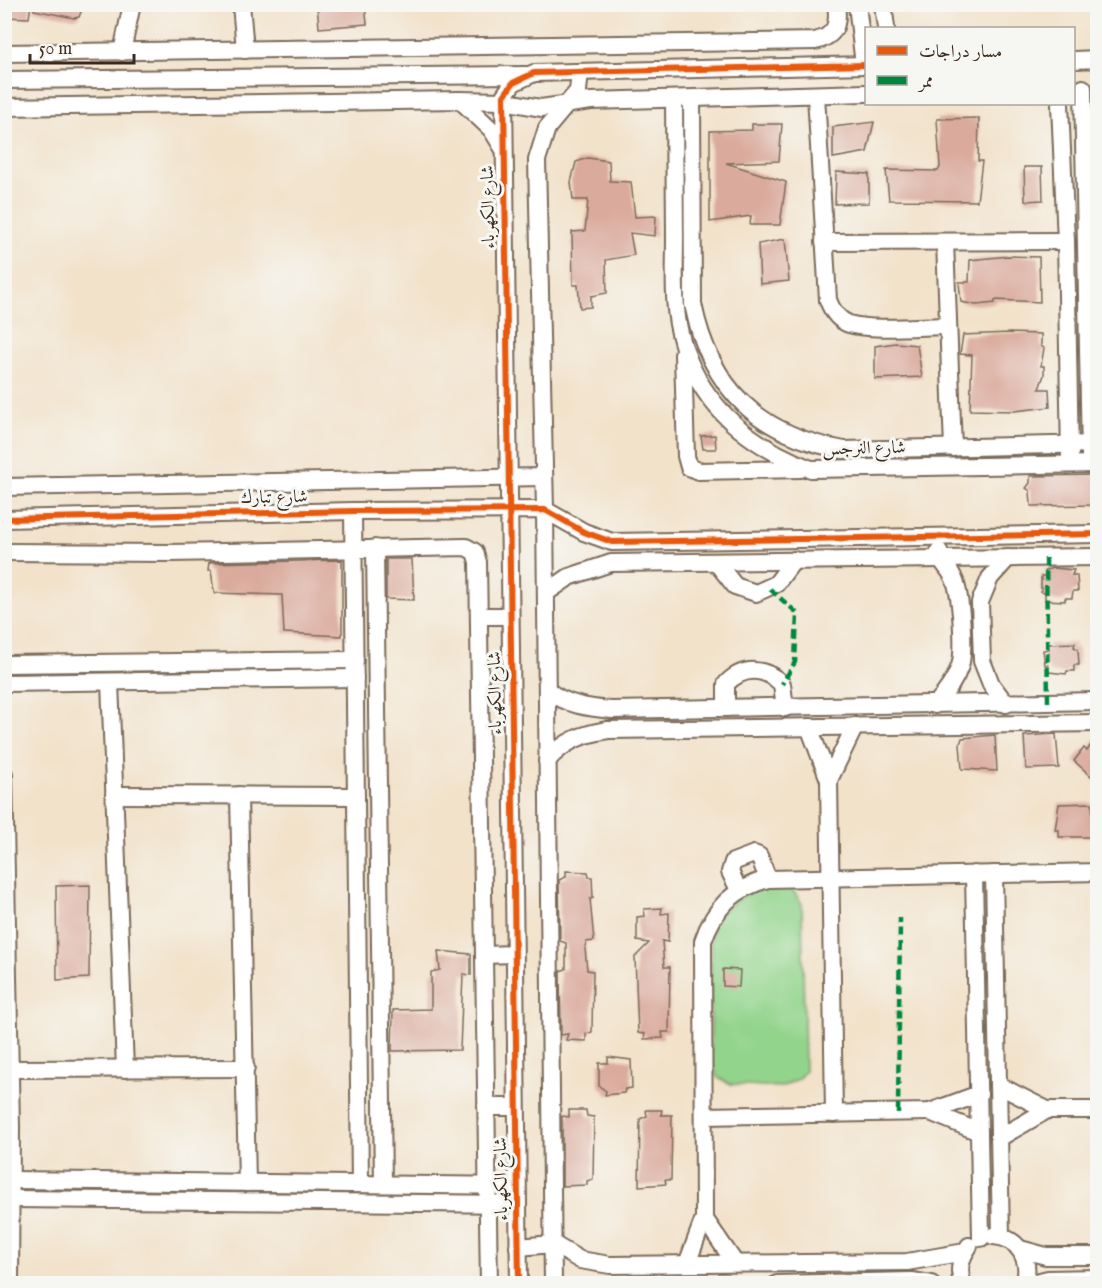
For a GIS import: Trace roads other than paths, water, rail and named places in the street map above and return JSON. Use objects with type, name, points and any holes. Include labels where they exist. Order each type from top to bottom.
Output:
[{"type":"street","points":[[122,52],[132,4]]},
{"type":"street","points":[[241,4],[245,50]]},
{"type":"street","points":[[4,53],[722,42],[826,38],[834,32],[838,22],[836,4]]},
{"type":"street","points":[[4,80],[526,75],[865,65],[857,4]]},
{"type":"street","points":[[883,4],[886,27]]},
{"type":"street","points":[[722,42],[722,69]]},
{"type":"street","points":[[1075,60],[1098,59]]},
{"type":"street","points":[[553,1284],[545,510],[537,160],[547,128],[578,91],[580,72]]},
{"type":"street","points":[[503,101],[513,83],[526,75]]},
{"type":"street","points":[[1085,88],[1091,178],[1094,465]]},
{"type":"street","points":[[4,107],[460,100],[503,101],[528,108],[567,106],[591,101],[865,93]]},
{"type":"street","points":[[816,95],[828,300],[839,318],[858,326],[948,326]]},
{"type":"street","name":"شارع النرجس","points":[[674,99],[676,308],[682,342],[693,371],[710,398],[730,422],[754,442],[781,458],[811,469],[1094,465]]},
{"type":"street","name":"شارع النرجس","points":[[692,99],[693,304],[699,332],[709,358],[724,382],[742,404],[765,422],[789,436],[816,445],[844,450],[1094,445]]},
{"type":"street","points":[[460,100],[492,130],[503,149]]},
{"type":"street","name":"شارع الكهرباء","points":[[503,101],[519,1284]]},
{"type":"street","points":[[1060,105],[1066,241],[1070,465]]},
{"type":"street","points":[[825,242],[1066,241]]},
{"type":"street","points":[[945,242],[953,448]]},
{"type":"street","points":[[682,342],[686,456],[689,467],[699,471],[811,469]]},
{"type":"street","name":"شارع تبارك","points":[[4,487],[544,477]]},
{"type":"street","points":[[545,510],[570,526],[612,542],[1098,534]]},
{"type":"street","name":"شارع تبارك","points":[[4,519],[353,511],[545,510]]},
{"type":"street","points":[[353,511],[360,1184]]},
{"type":"street","points":[[935,705],[951,685],[961,663],[959,590],[954,578],[939,558],[938,537]]},
{"type":"street","points":[[375,548],[383,1184]]},
{"type":"street","points":[[4,552],[171,553],[470,548],[477,557],[489,1284]]},
{"type":"street","points":[[546,593],[576,574],[611,563],[1098,557]]},
{"type":"street","points":[[1006,704],[991,684],[982,661],[980,602],[990,578],[1008,558]]},
{"type":"street","points":[[716,562],[735,586],[756,593],[776,584],[794,560]]},
{"type":"street","points":[[479,616],[510,616]]},
{"type":"street","points":[[4,664],[355,660]]},
{"type":"street","points":[[50,663],[50,682]]},
{"type":"street","points":[[726,708],[726,684],[733,677],[750,670],[768,673],[782,684],[785,708]]},
{"type":"street","points":[[4,683],[355,678]]},
{"type":"street","points":[[110,682],[125,1069]]},
{"type":"street","points":[[547,690],[558,699],[594,709],[785,708],[1098,701]]},
{"type":"street","points":[[547,761],[558,748],[573,739],[608,730],[1098,723]]},
{"type":"street","points":[[829,780],[855,726]]},
{"type":"street","points":[[809,727],[829,780],[834,1114]]},
{"type":"street","points":[[4,774],[10,1070],[8,1127],[11,1180],[10,1284]]},
{"type":"street","points":[[114,795],[356,796]]},
{"type":"street","points":[[239,795],[247,1183]]},
{"type":"street","points":[[739,890],[730,867],[754,854],[759,856],[768,879]]},
{"type":"street","points":[[687,1264],[704,1218],[703,941],[716,912],[739,890],[768,879],[1098,872]]},
{"type":"street","points":[[974,874],[981,1238]]},
{"type":"street","points":[[994,874],[1001,1237]]},
{"type":"street","points":[[484,955],[514,954]]},
{"type":"street","points":[[358,965],[380,964]]},
{"type":"street","points":[[10,1070],[246,1068]]},
{"type":"street","points":[[998,1085],[1047,1110],[1098,1110]]},
{"type":"street","points":[[704,1116],[930,1112],[979,1094]]},
{"type":"street","points":[[486,1107],[516,1107]]},
{"type":"street","points":[[999,1138],[1047,1110]]},
{"type":"street","points":[[930,1112],[979,1132]]},
{"type":"street","points":[[11,1180],[517,1186]]},
{"type":"street","points":[[315,1183],[315,1202]]},
{"type":"street","points":[[11,1199],[518,1204]]},
{"type":"street","points":[[704,1218],[735,1263]]},
{"type":"street","points":[[518,1246],[553,1244],[580,1260],[595,1264],[907,1262],[965,1251],[981,1238],[1001,1237],[1020,1249],[1046,1256],[1098,1256]]},
{"type":"street","points":[[1020,1249],[1027,1266],[1026,1284],[1048,1279],[1098,1278]]},
{"type":"street","points":[[963,1284],[960,1269],[965,1251]]},
{"type":"street","points":[[777,1284],[931,1284]]}]
